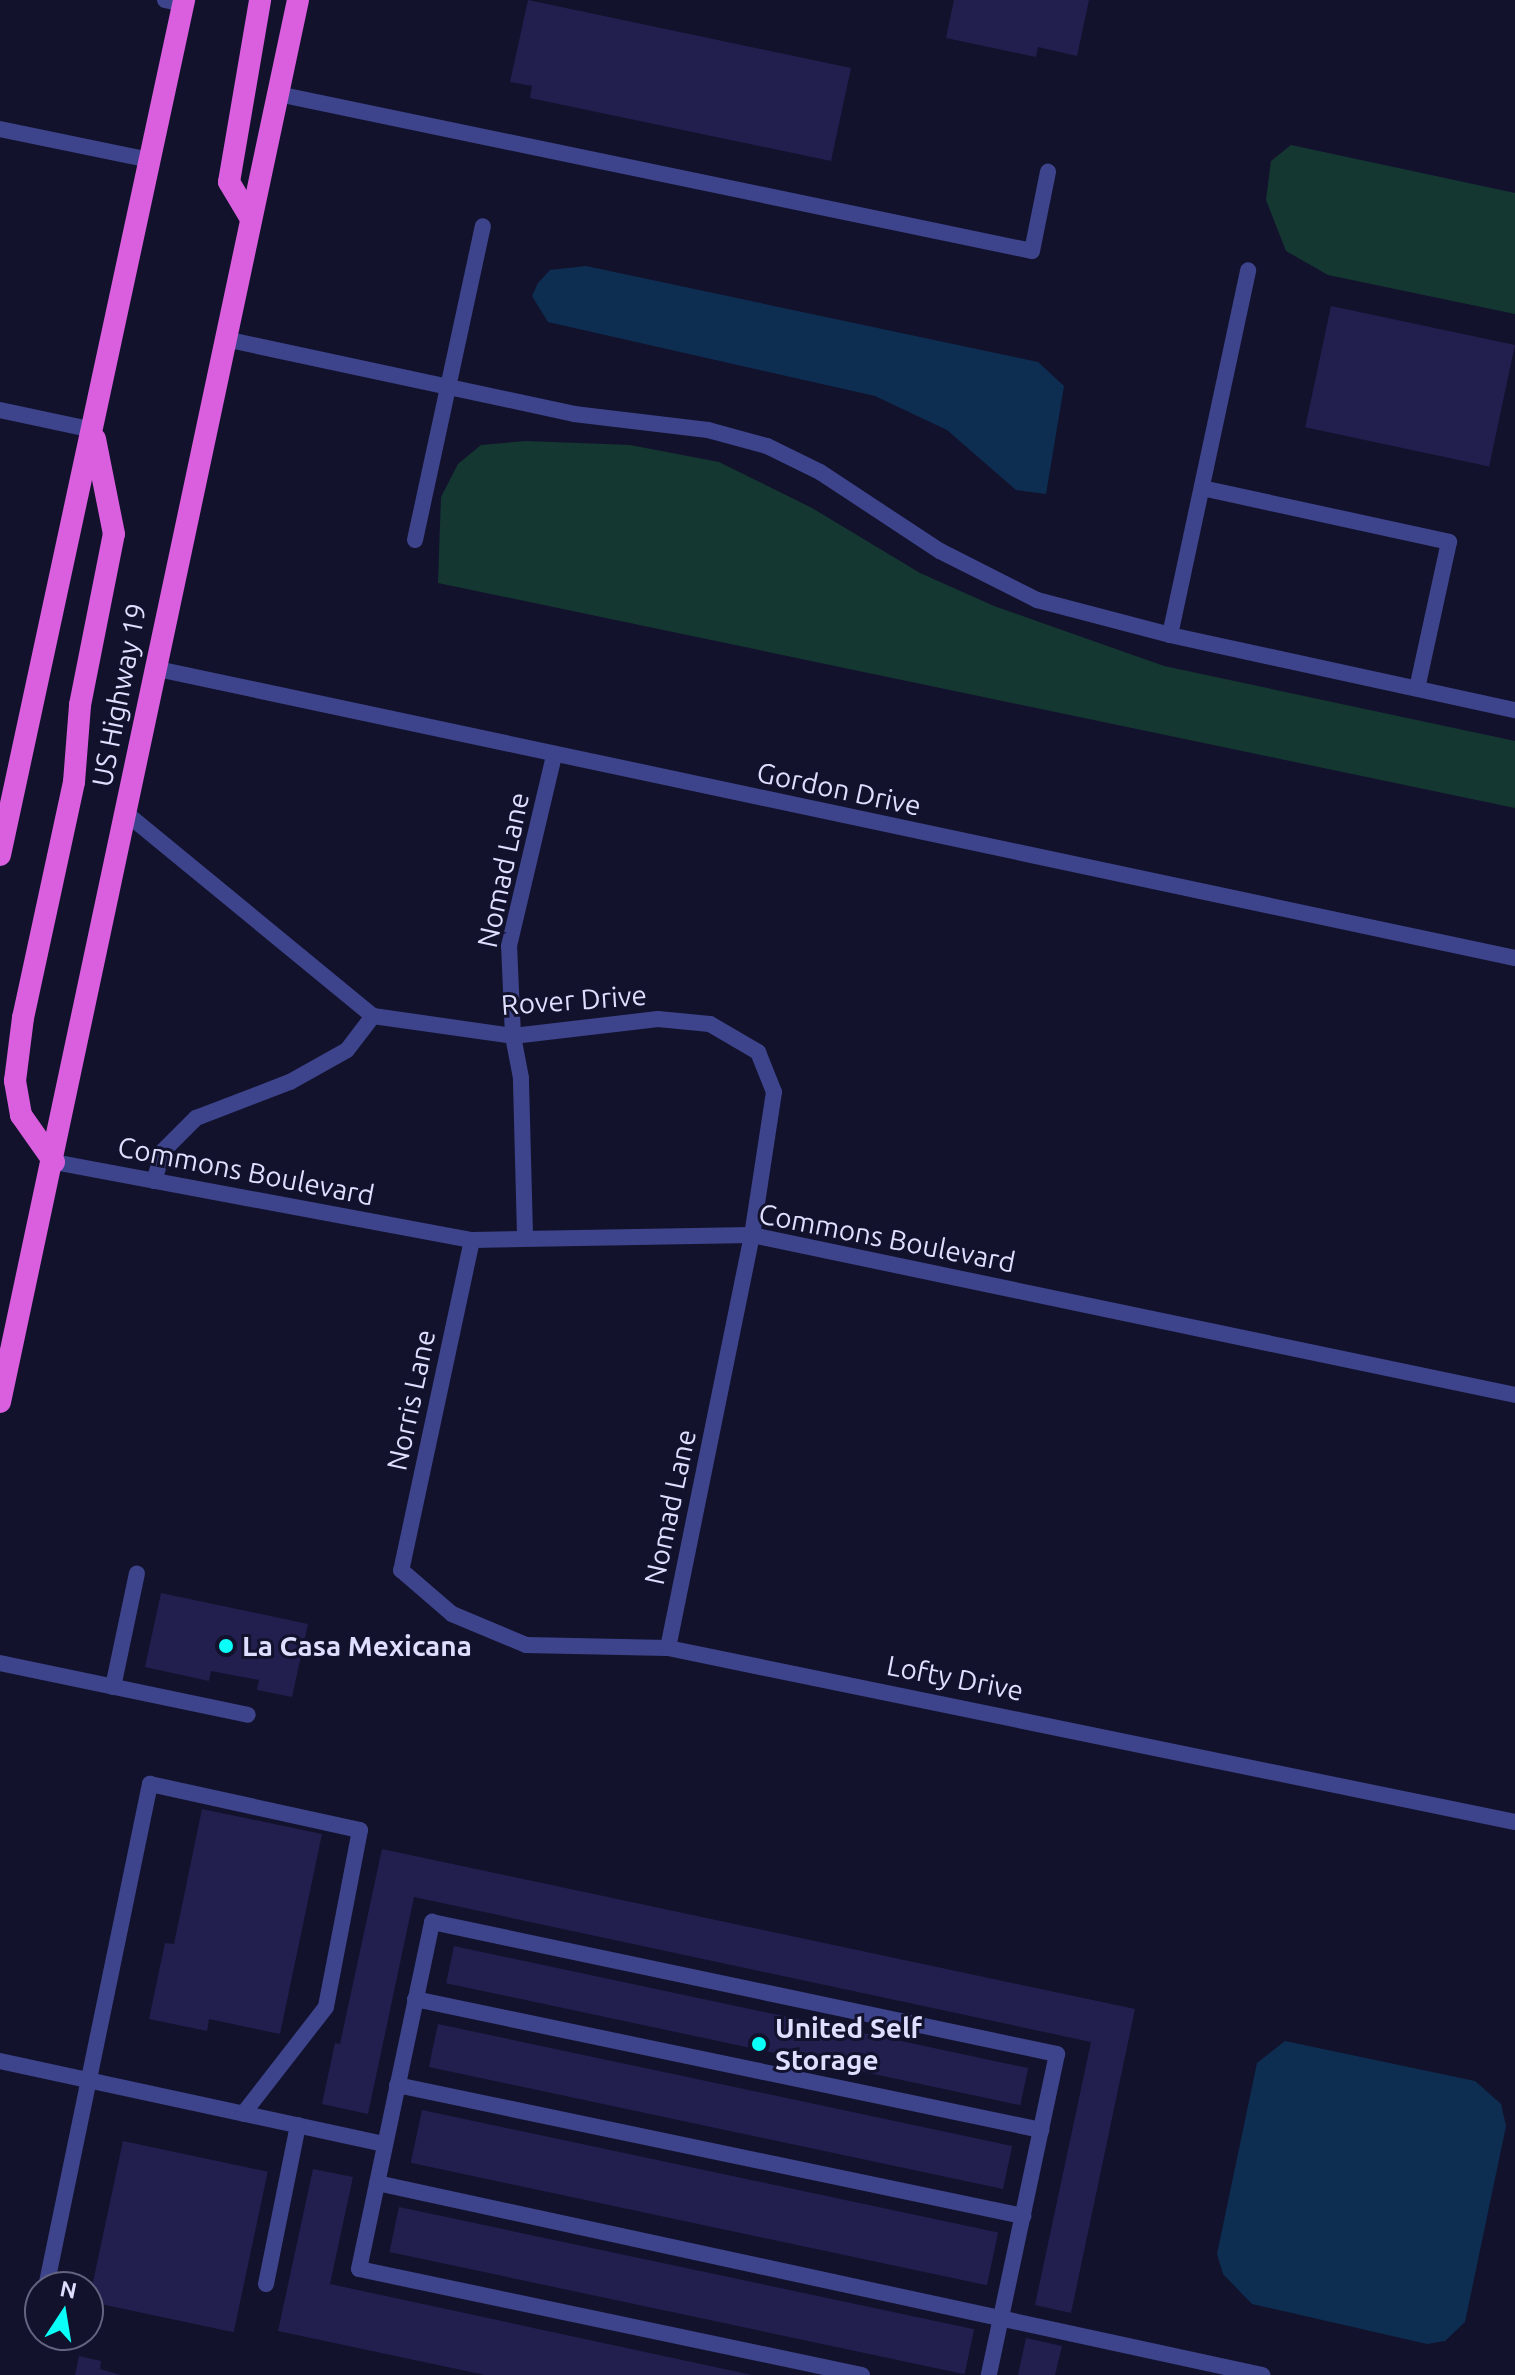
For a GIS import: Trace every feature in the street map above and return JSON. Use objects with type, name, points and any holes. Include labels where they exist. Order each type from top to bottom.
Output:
[{"type":"highway","points":[[251,219],[229,182],[260,0]]},
{"type":"highway","name":"US Highway 19","points":[[0,1402],[127,814],[153,668],[298,0]]},
{"type":"highway","points":[[0,855],[150,160],[177,1]]},
{"type":"highway","points":[[54,1162],[21,1115],[15,1081],[23,1018],[74,782],[80,705],[114,534],[93,430]]},
{"type":"street","points":[[278,94],[1032,251],[1048,172]]},
{"type":"street","points":[[0,129],[150,160]]},
{"type":"street","points":[[415,540],[483,226]]},
{"type":"street","points":[[1170,635],[1248,270]]},
{"type":"street","points":[[225,339],[574,414],[708,430],[767,446],[820,472],[940,551],[1037,600],[1170,635],[1515,710]]},
{"type":"street","points":[[0,410],[93,430]]},
{"type":"street","points":[[1202,488],[1449,542],[1417,689]]},
{"type":"street","name":"Gordon Drive","points":[[153,668],[554,756],[1515,958]]},
{"type":"street","name":"Nomad Lane","points":[[525,1235],[521,1078],[513,1036],[509,946],[554,756]]},
{"type":"street","points":[[127,814],[373,1016],[347,1050],[290,1082],[196,1118],[163,1151],[154,1181]]},
{"type":"street","name":"Rover Drive","points":[[373,1016],[513,1036],[658,1019],[710,1024],[758,1052],[774,1092],[752,1235]]},
{"type":"street","name":"Commons Boulevard","points":[[54,1162],[472,1240],[525,1235],[752,1235],[1515,1395]]},
{"type":"street","name":"Nomad Lane","points":[[668,1648],[752,1235]]},
{"type":"street","name":"Norris Lane","points":[[401,1570],[472,1240]]},
{"type":"street","name":"Lofty Drive","points":[[401,1570],[452,1614],[526,1645],[668,1648],[1515,1822]]},
{"type":"street","points":[[113,1687],[137,1573]]},
{"type":"street","points":[[0,1663],[248,1715]]},
{"type":"street","points":[[49,2271],[150,1784],[360,1830],[326,2007],[243,2114]]},
{"type":"street","points":[[862,2375],[359,2269],[432,1922],[1057,2054],[989,2375]]},
{"type":"street","points":[[415,1999],[1041,2130]]},
{"type":"street","points":[[0,2061],[385,2144]]},
{"type":"street","points":[[397,2085],[1023,2216]]},
{"type":"street","points":[[266,2284],[298,2125]]},
{"type":"street","points":[[377,2183],[1262,2375]]},
{"type":"green space","points":[[1291,145],[1515,193],[1515,314],[1328,275],[1286,251],[1266,200],[1271,161]]},
{"type":"green space","points":[[526,441],[630,445],[719,462],[812,508],[920,573],[994,606],[1164,666],[1515,741],[1515,808],[438,583],[441,497],[458,464],[481,445]]},
{"type":"water","points":[[586,266],[1038,362],[1064,386],[1046,494],[1016,490],[947,430],[875,396],[548,322],[532,296],[538,283],[550,270]]},
{"type":"water","points":[[1285,2041],[1475,2081],[1501,2104],[1506,2126],[1465,2322],[1445,2341],[1427,2344],[1252,2304],[1223,2274],[1217,2254],[1257,2063]]},
{"type":"building","points":[[528,0],[851,68],[831,161],[530,98],[532,86],[510,82]]},
{"type":"building","points":[[954,0],[1089,0],[1077,56],[1038,47],[1036,57],[946,38]]},
{"type":"building","points":[[1331,306],[1515,345],[1489,466],[1305,427]]},
{"type":"building","name":"La Casa Mexicana","points":[[161,1593],[308,1624],[292,1697],[257,1690],[259,1680],[211,1671],[209,1681],[145,1667]]},
{"type":"building","points":[[202,1809],[322,1834],[280,2034],[209,2019],[207,2031],[149,2019],[165,1943],[174,1944]]},
{"type":"building","points":[[382,1849],[1135,2009],[1071,2313],[1035,2305],[1091,2042],[414,1897],[368,2114],[322,2104],[335,2043],[340,2044]]},
{"type":"building","points":[[454,1946],[1028,2068],[1020,2105],[446,1983]]},
{"type":"building","points":[[438,2024],[1012,2146],[1003,2189],[429,2067]]},
{"type":"building","points":[[422,2110],[998,2232],[987,2285],[411,2163]]},
{"type":"building","points":[[123,2141],[268,2172],[234,2332],[104,2305],[104,2271],[95,2271]]},
{"type":"building","points":[[313,2169],[353,2177],[330,2284],[752,2375],[485,2375],[278,2331]]},
{"type":"building","points":[[399,2207],[974,2329],[965,2374],[389,2252]]},
{"type":"building","points":[[1026,2338],[1062,2346],[1055,2375],[1018,2375]]},
{"type":"building","points":[[79,2356],[101,2361],[100,2369],[121,2375],[75,2375]]},
{"type":"place","name":"La Casa Mexicana","points":[[226,1646]]},
{"type":"place","name":"United Self Storage","points":[[759,2044]]}]
